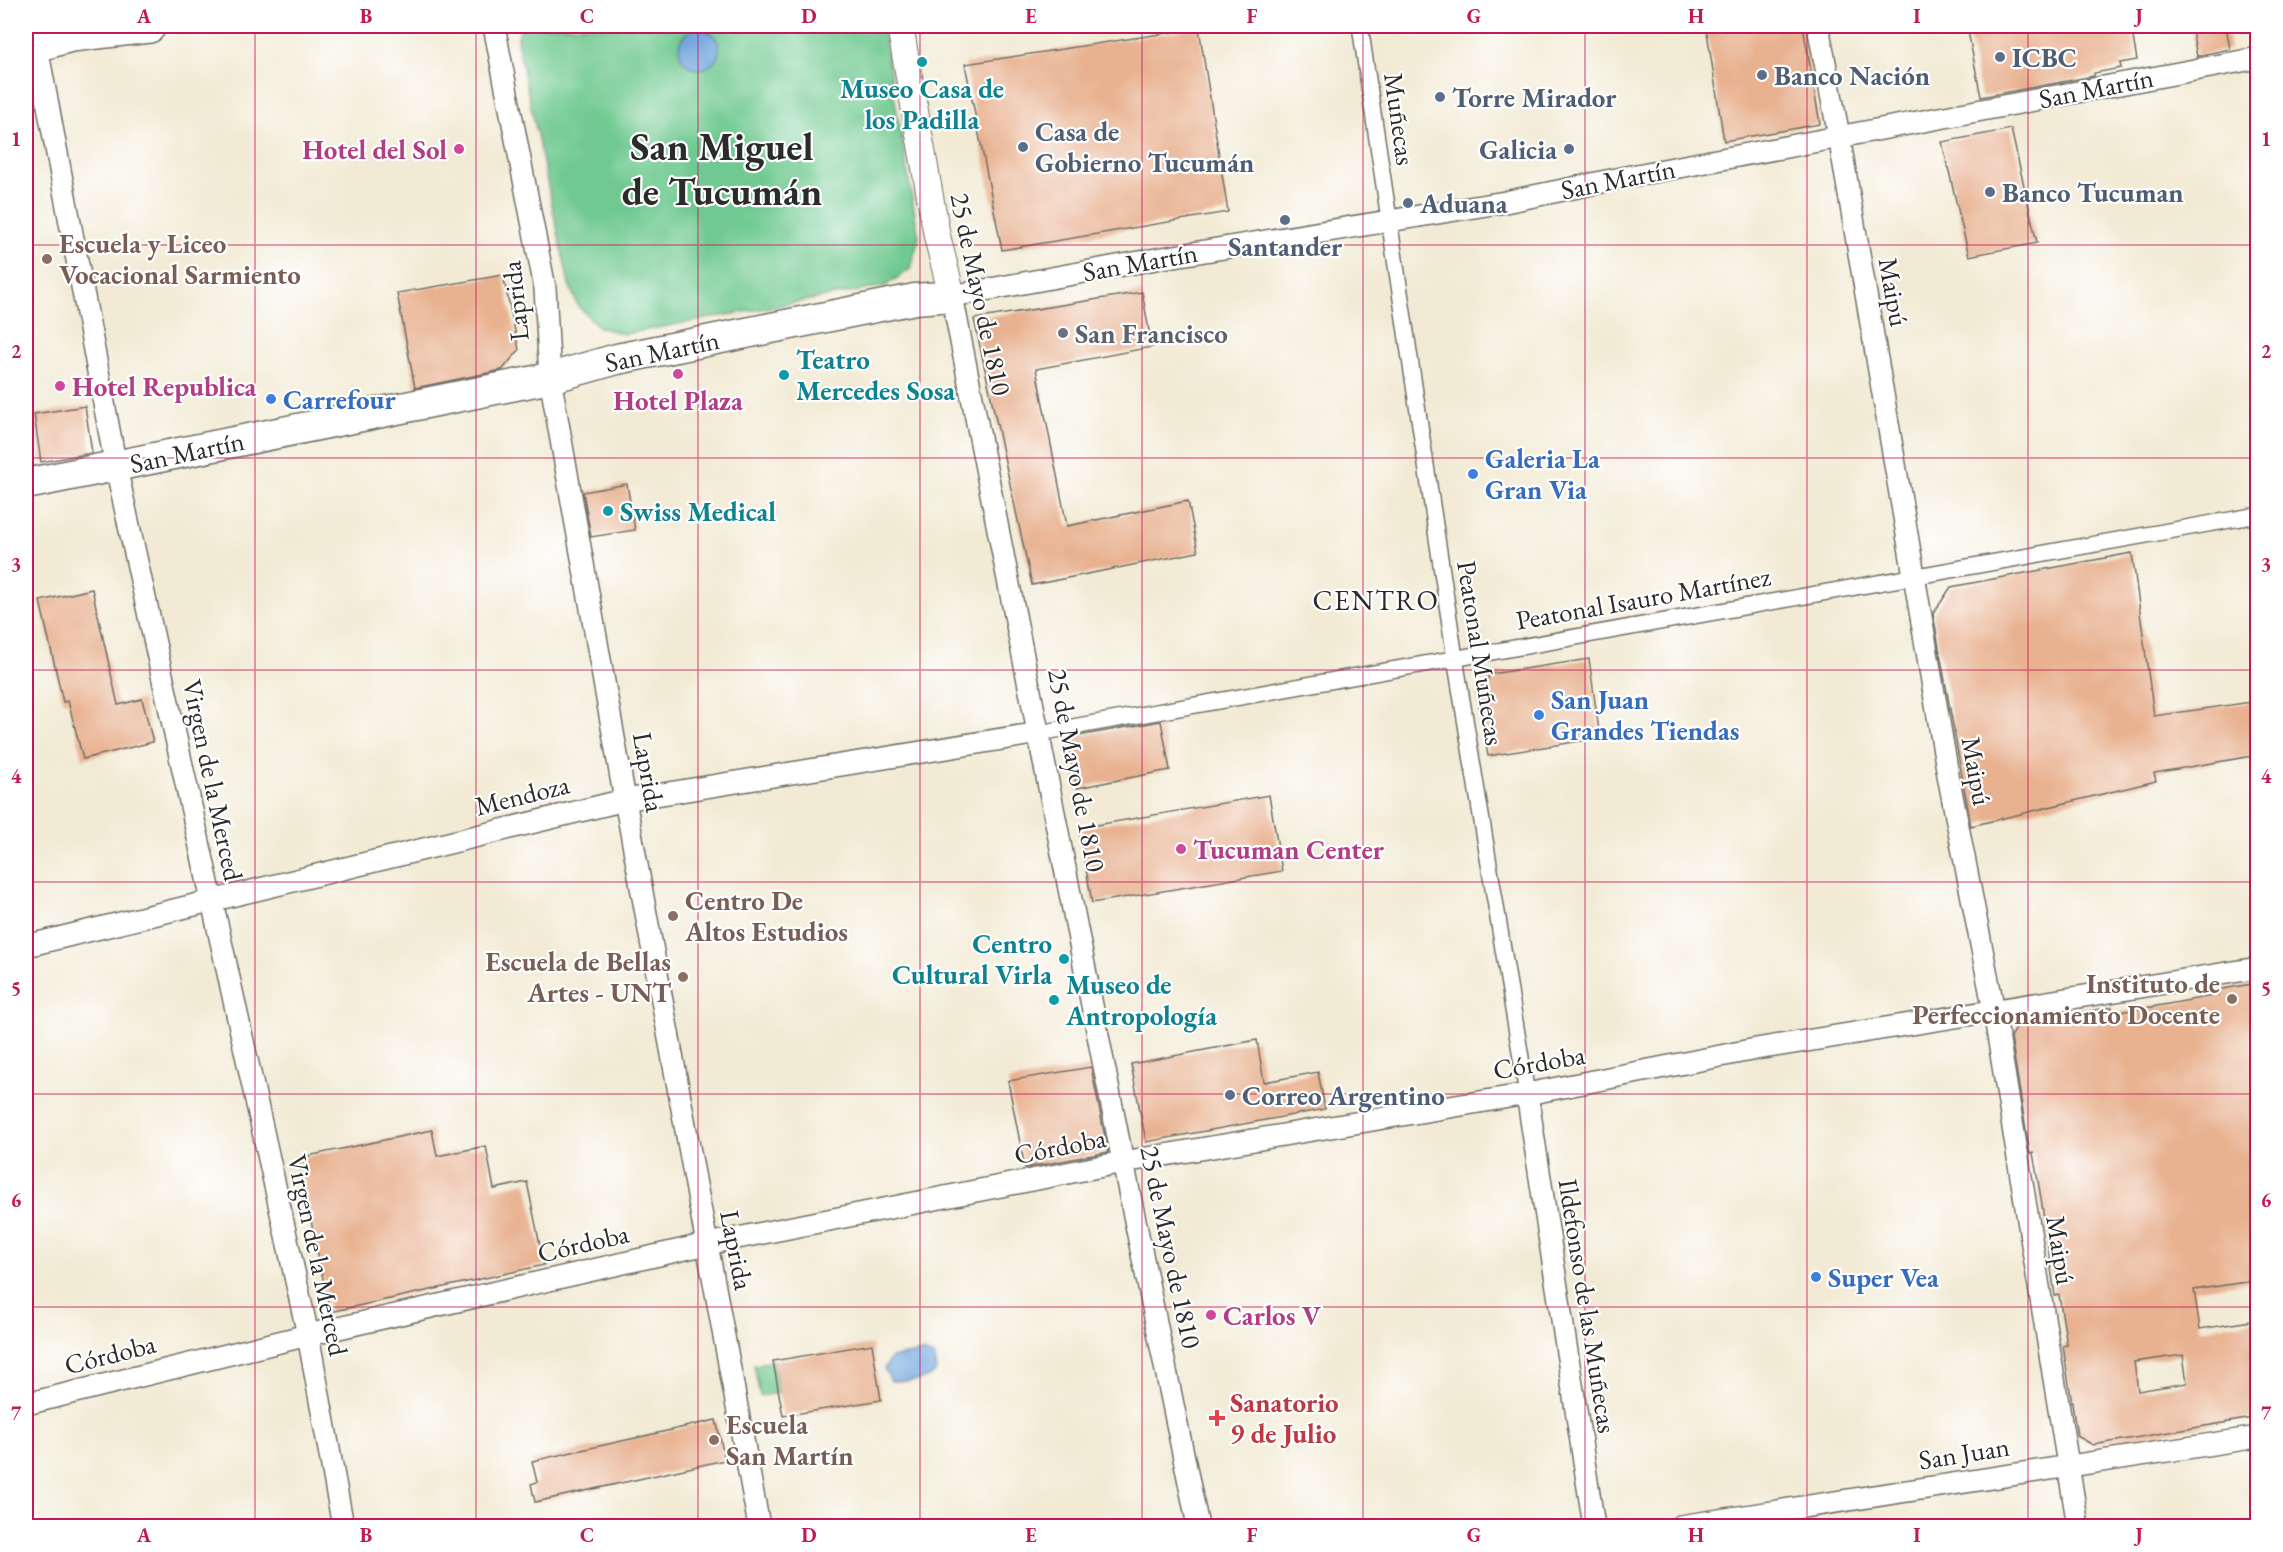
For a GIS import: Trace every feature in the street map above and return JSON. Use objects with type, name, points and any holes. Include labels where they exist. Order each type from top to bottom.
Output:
[{"type":"main road","points":[[32,39],[149,26]]},
{"type":"main road","name":"San Martín","points":[[26,484],[550,378],[617,358],[915,299],[952,296]]},
{"type":"street","name":"Laprida","points":[[494,26],[545,288],[550,378],[759,1527]]},
{"type":"street","name":"25 de Mayo de 1810","points":[[900,26],[937,236],[952,296],[1123,1162],[1198,1527]]},
{"type":"street","name":"Muñecas","points":[[1360,26],[1389,219]]},
{"type":"street","name":"Maipú","points":[[1818,26],[1839,136],[1948,775],[1994,1011],[2078,1527]]},
{"type":"street","name":"Virgen de la Merced","points":[[32,39],[116,467],[308,1335],[343,1527]]},
{"type":"street","name":"San Martín","points":[[952,296],[1389,219],[1505,202],[1839,136],[2258,58]]},
{"type":"street","name":"Peatonal Muñecas","points":[[1389,219],[1455,658],[1527,1094]]},
{"type":"street","name":"Peatonal Isauro Martínez","points":[[1039,733],[2258,515]]},
{"type":"street","name":"Mendoza","points":[[26,946],[625,800],[1039,733]]},
{"type":"street","name":"Córdoba","points":[[26,1404],[308,1335],[707,1244],[1123,1162],[1527,1094],[1756,1049],[2258,968]]},
{"type":"street","name":"Ildefonso de las Muñecas","points":[[1527,1094],[1594,1527]]},
{"type":"street","name":"San Juan","points":[[1680,1527],[2258,1437]]},
{"type":"green space","points":[[521,26],[882,26],[919,238],[910,269],[885,286],[624,334],[599,327],[578,306],[569,284],[517,41]]},
{"type":"green space","points":[[773,1361],[779,1393],[760,1396],[754,1365]]},
{"type":"water","points":[[699,29],[713,35],[719,49],[713,63],[699,69],[685,63],[679,49],[685,35]]},
{"type":"water","points":[[922,1352],[934,1356],[936,1371],[932,1375],[915,1380],[891,1381],[884,1368],[891,1358]]},
{"type":"building","name":"Banco Nación","points":[[1706,26],[1803,26],[1820,124],[1724,141]]},
{"type":"building","points":[[1967,26],[2131,26],[2137,60],[2120,63],[2121,68],[2094,73],[2094,76],[1981,97]]},
{"type":"building","points":[[2191,26],[2226,26],[2230,49],[2197,56]]},
{"type":"building","points":[[1199,28],[1228,212],[1002,250],[965,64]]},
{"type":"building","name":"Banco Tucuman","points":[[2011,129],[2037,243],[1969,256],[1942,142]]},
{"type":"building","points":[[503,275],[519,350],[502,370],[415,388],[397,293]]},
{"type":"building","points":[[1142,292],[1152,347],[1036,369],[1067,526],[1188,501],[1198,552],[1032,585],[974,319]]},
{"type":"building","points":[[85,406],[92,453],[41,462],[34,414]]},
{"type":"building","name":"Swiss Medical","points":[[627,484],[635,530],[591,537],[583,492]]},
{"type":"building","points":[[2132,553],[2154,716],[2258,701],[2258,755],[2154,773],[2156,781],[1971,826],[1933,614],[1951,587]]},
{"type":"building","points":[[92,589],[118,705],[142,699],[153,742],[83,759],[68,701],[63,702],[40,601]]},
{"type":"building","name":"San Juan Grandes Tiendas","points":[[1589,659],[1600,738],[1488,756],[1477,693],[1491,674]]},
{"type":"building","points":[[1161,721],[1170,770],[1077,788],[1067,738]]},
{"type":"building","name":"Tucuman Center","points":[[1269,795],[1282,871],[1092,903],[1079,828]]},
{"type":"building","points":[[2258,983],[2258,1280],[2194,1290],[2200,1329],[2258,1320],[2258,1417],[2093,1445],[2077,1436],[2063,1346],[2067,1345],[2059,1295],[2055,1296],[2041,1198],[2033,1153],[2030,1154],[2011,1037],[2019,1023],[2112,1007],[2113,1013],[2157,1006],[2218,995],[2216,990]],"holes":[[[2183,1355],[2187,1383],[2138,1391],[2134,1362]]]},
{"type":"building","name":"Correo Argentino","points":[[1257,1040],[1264,1082],[1318,1072],[1325,1109],[1146,1142],[1131,1064]]},
{"type":"building","points":[[1091,1067],[1108,1152],[1025,1168],[1008,1081]]},
{"type":"building","points":[[432,1130],[437,1156],[486,1146],[494,1189],[527,1182],[544,1265],[330,1312],[298,1158]]},
{"type":"building","points":[[872,1344],[881,1400],[783,1416],[773,1361]]},
{"type":"building","points":[[716,1420],[725,1460],[535,1502],[531,1484],[537,1482],[532,1461]]},
{"type":"place","name":"ICBC","points":[[2000,57]]},
{"type":"place","name":"Museo Casa de los Padilla","points":[[922,62]]},
{"type":"place","name":"Banco Nación","points":[[1762,75]]},
{"type":"place","name":"Torre Mirador","points":[[1440,97]]},
{"type":"place","name":"Casa de Gobierno Tucumán","points":[[1023,147]]},
{"type":"place","name":"Hotel del Sol","points":[[459,149]]},
{"type":"place","name":"Galicia","points":[[1569,149]]},
{"type":"place","name":"Banco Tucuman","points":[[1990,192]]},
{"type":"place","name":"Aduana","points":[[1408,203]]},
{"type":"place","name":"Santander","points":[[1285,220]]},
{"type":"place","name":"Escuela y Liceo Vocacional Sarmiento","points":[[47,259]]},
{"type":"place","name":"San Francisco","points":[[1063,333]]},
{"type":"place","name":"Hotel Plaza","points":[[678,374]]},
{"type":"place","name":"Teatro Mercedes Sosa","points":[[784,375]]},
{"type":"place","name":"Hotel Republica","points":[[60,386]]},
{"type":"place","name":"Carrefour","points":[[271,399]]},
{"type":"place","name":"Galeria La Gran Via","points":[[1473,474]]},
{"type":"place","name":"Swiss Medical","points":[[608,511]]},
{"type":"place","name":"San Juan Grandes Tiendas","points":[[1539,715]]},
{"type":"place","name":"Tucuman Center","points":[[1181,849]]},
{"type":"place","name":"Centro De Altos Estudios","points":[[673,916]]},
{"type":"place","name":"Centro Cultural Virla","points":[[1064,959]]},
{"type":"place","name":"Escuela de Bellas Artes - UNT","points":[[683,977]]},
{"type":"place","name":"Instituto de Perfeccionamiento Docente","points":[[2232,999]]},
{"type":"place","name":"Museo de Antropología","points":[[1054,1000]]},
{"type":"place","name":"Correo Argentino","points":[[1230,1095]]},
{"type":"place","name":"Super Vea","points":[[1816,1277]]},
{"type":"place","name":"Carlos V","points":[[1211,1315]]},
{"type":"place","name":"Sanatorio 9 de Julio","points":[[1217,1418]]},
{"type":"place","name":"Escuela San Martín","points":[[714,1440]]},
{"type":"district","name":"San Miguel de Tucumán","points":[[722,168]]},
{"type":"district","name":"CENTRO","points":[[1376,600]]}]
